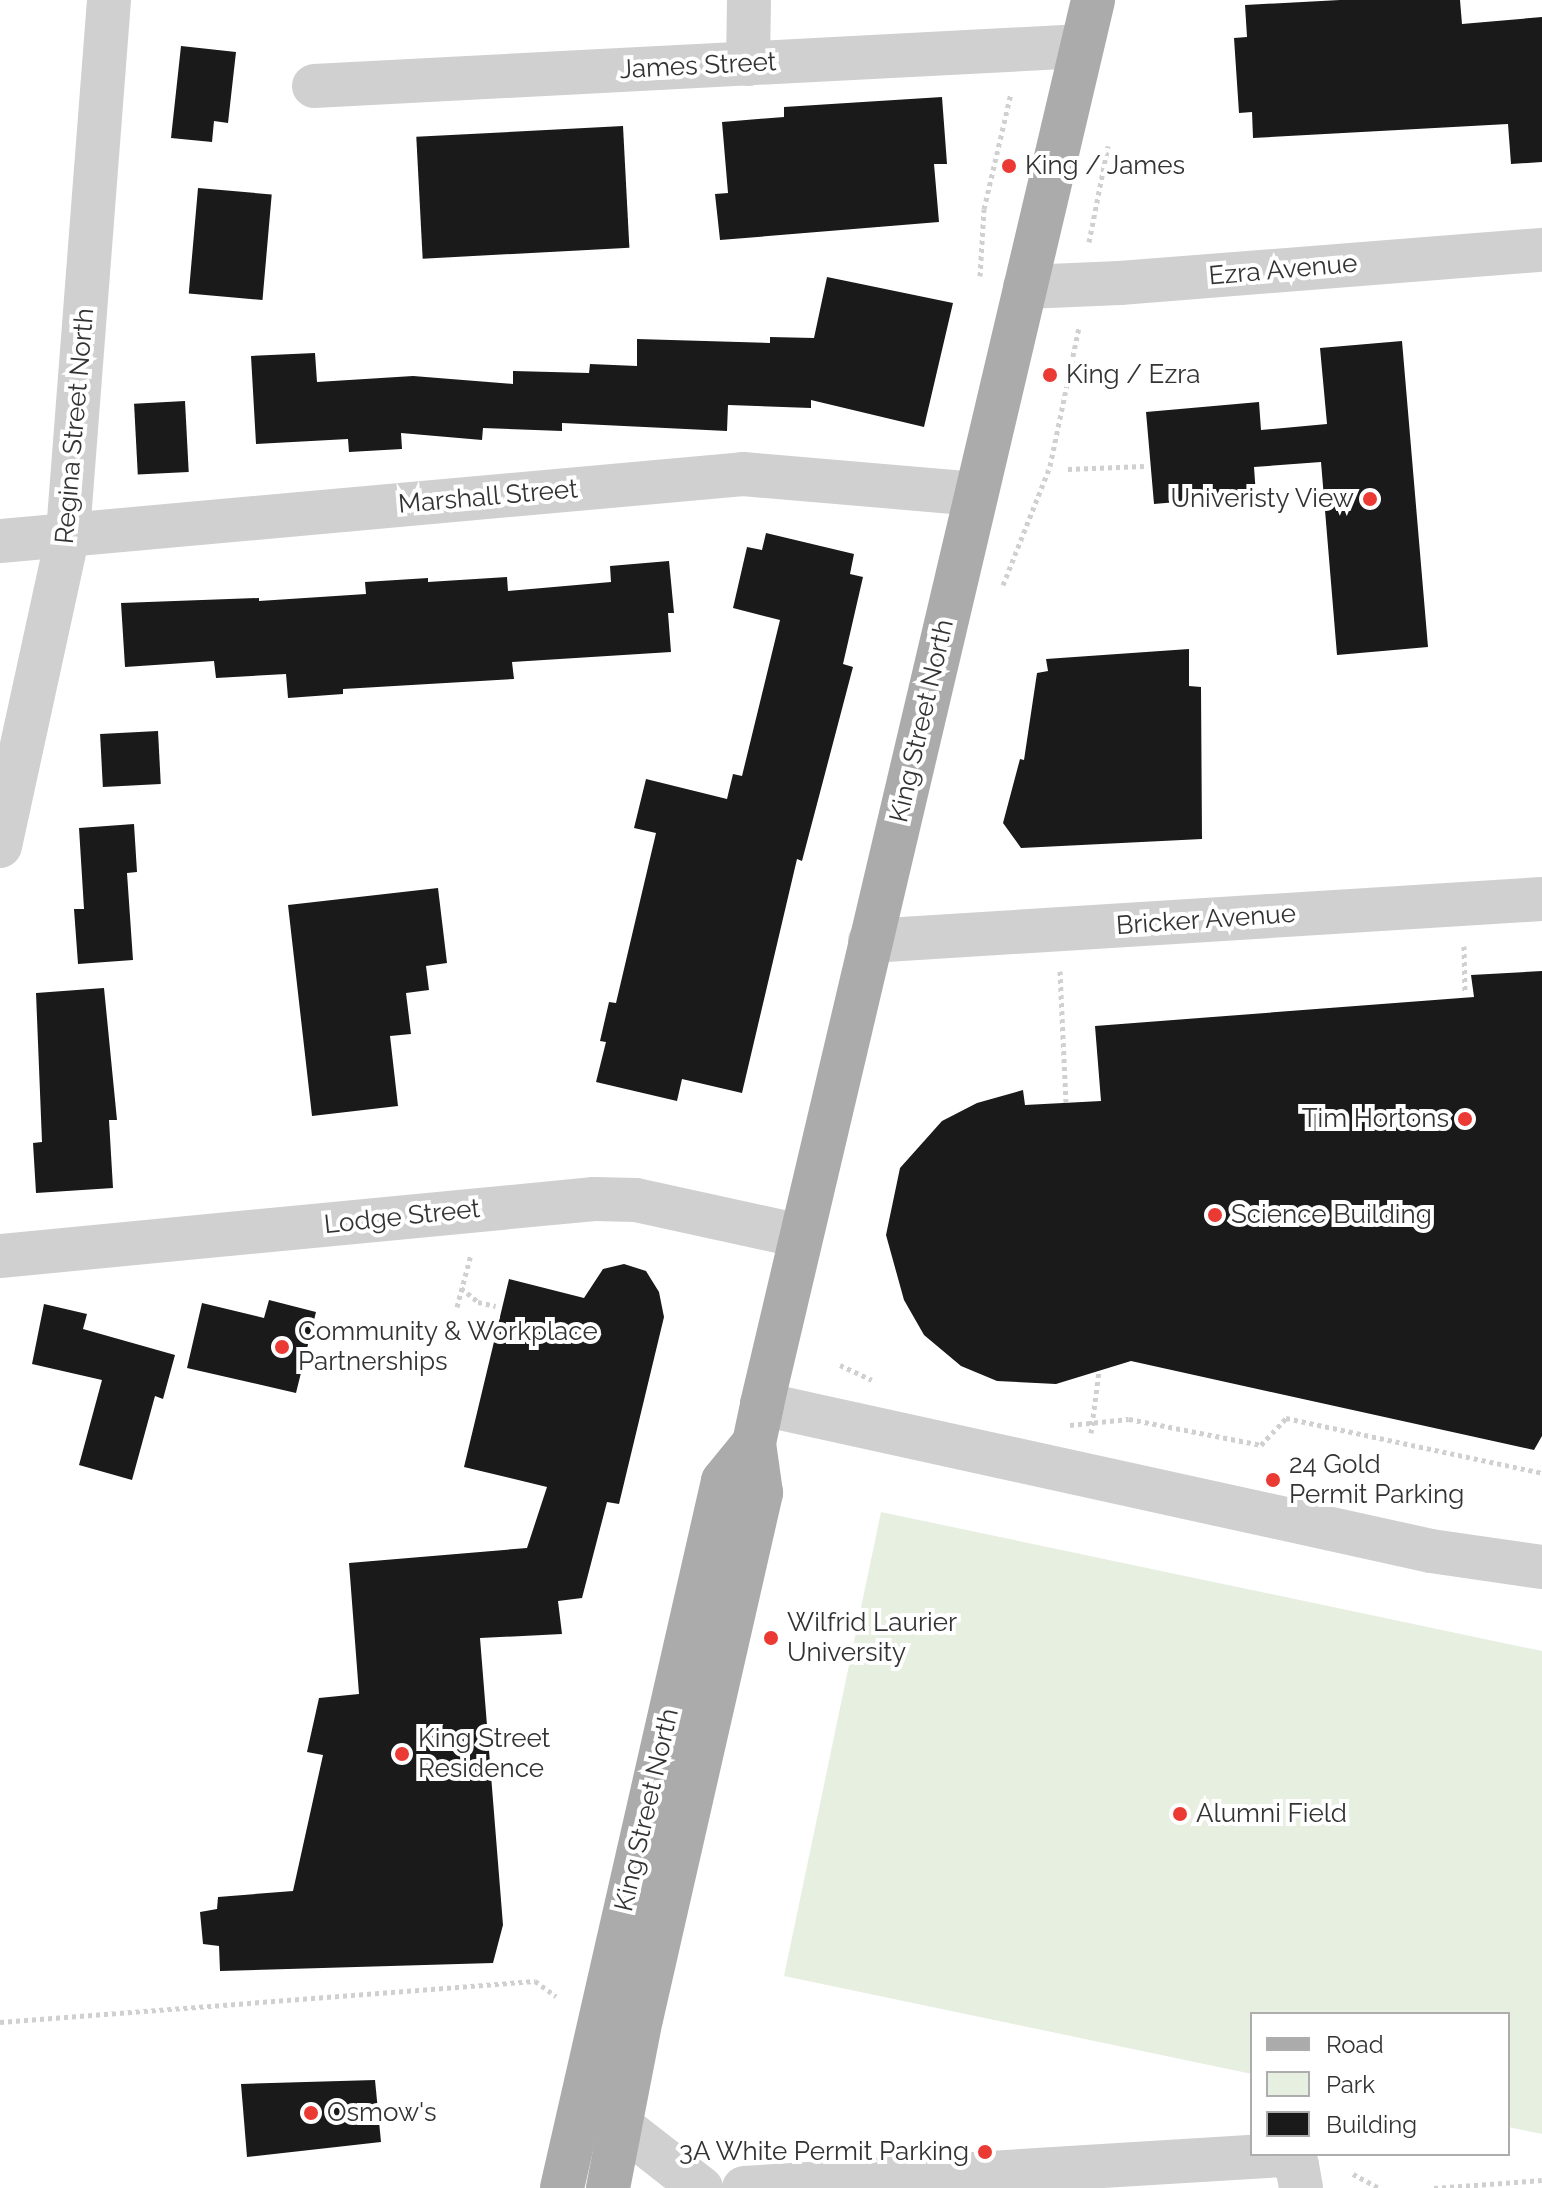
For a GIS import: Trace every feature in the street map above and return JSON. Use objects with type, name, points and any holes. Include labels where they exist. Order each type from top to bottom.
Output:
[{"type":"main road","name":"King Street North","points":[[608,2188],[761,1493],[758,1423],[1093,0]]},
{"type":"main road","name":"King Street North","points":[[562,2188],[723,1481],[758,1423]]},
{"type":"street","name":"Regina Street North","points":[[0,846],[68,533],[109,0]]},
{"type":"street","points":[[748,64],[749,0]]},
{"type":"street","name":"James Street","points":[[314,86],[1082,46]]},
{"type":"street","name":"Ezra Avenue","points":[[1025,287],[1120,283],[1542,250]]},
{"type":"street","name":"Marshall Street","points":[[0,541],[743,474],[976,494]]},
{"type":"street","name":"Bricker Avenue","points":[[870,941],[1542,899]]},
{"type":"street","name":"Lodge Street","points":[[0,1256],[594,1199],[636,1200],[801,1236]]},
{"type":"street","points":[[758,1423],[1083,1474],[1431,1551],[1542,1567]]},
{"type":"street","points":[[620,2125],[701,2188]]},
{"type":"street","points":[[744,2188],[1266,2156]]},
{"type":"street","points":[[1284,2156],[1297,2165],[1301,2188]]},
{"type":"path","points":[[979,286],[984,209],[1015,77]]},
{"type":"path","points":[[1001,591],[1050,466],[1081,316]]},
{"type":"path","points":[[1068,469],[1144,466]]},
{"type":"path","points":[[1058,930],[1066,1103]]},
{"type":"path","points":[[1464,946],[1465,992]]},
{"type":"path","points":[[457,1307],[472,1250]]},
{"type":"path","points":[[461,1288],[478,1302],[496,1306]]},
{"type":"path","points":[[840,1365],[881,1385]]},
{"type":"path","points":[[1083,1474],[1099,1371]]},
{"type":"path","points":[[1067,1426],[1093,1420],[1129,1419],[1261,1445],[1286,1418],[1542,1473]]},
{"type":"path","points":[[0,2022],[535,1981],[556,1996]]},
{"type":"path","points":[[1353,2174],[1379,2188]]},
{"type":"path","points":[[1434,2188],[1542,2180]]},
{"type":"green space","name":"Alumni Field","points":[[881,1512],[1542,1651],[1542,2134],[1510,2127],[1510,2012],[1250,2012],[1250,2074],[784,1976]]},
{"type":"building","points":[[1340,0],[1460,0],[1462,24],[1542,17],[1542,162],[1511,164],[1508,124],[1253,138],[1252,112],[1239,113],[1234,38],[1247,37],[1245,5]]},
{"type":"building","points":[[181,46],[236,52],[228,123],[214,121],[212,142],[171,138]]},
{"type":"building","points":[[942,97],[947,164],[934,164],[939,222],[720,240],[715,194],[728,193],[722,122],[784,117],[784,107]]},
{"type":"building","points":[[623,126],[629,248],[423,259],[416,137]]},
{"type":"building","points":[[198,188],[272,194],[262,300],[189,294]]},
{"type":"building","points":[[827,277],[953,303],[924,427],[811,400],[811,408],[728,405],[727,431],[562,423],[562,431],[483,428],[482,440],[401,433],[402,449],[349,452],[348,439],[256,444],[251,356],[315,353],[317,382],[413,376],[513,384],[513,371],[589,373],[590,364],[637,366],[637,339],[770,343],[770,337],[814,338]]},
{"type":"building","name":"Univeristy View","points":[[1402,341],[1428,647],[1337,655],[1321,462],[1254,467],[1256,495],[1154,504],[1146,412],[1259,402],[1261,430],[1327,424],[1320,348]]},
{"type":"building","points":[[185,401],[189,472],[138,475],[134,404]]},
{"type":"building","points":[[766,533],[854,554],[850,574],[863,577],[843,664],[853,667],[802,861],[797,859],[742,1093],[682,1079],[677,1101],[596,1082],[606,1042],[600,1041],[609,1002],[616,1003],[656,833],[634,828],[646,779],[727,799],[733,774],[742,776],[780,620],[733,608],[747,547],[762,550]]},
{"type":"building","points":[[669,561],[674,613],[668,613],[671,652],[512,662],[514,679],[343,689],[343,694],[288,698],[286,674],[216,678],[214,661],[125,667],[121,603],[259,598],[259,601],[366,594],[365,582],[428,578],[428,582],[507,577],[508,591],[611,582],[610,566]]},
{"type":"building","points":[[1189,649],[1189,686],[1201,687],[1202,839],[1021,848],[1003,823],[1020,759],[1024,760],[1037,673],[1048,671],[1046,659]]},
{"type":"building","points":[[158,731],[161,784],[103,787],[100,734]]},
{"type":"building","points":[[134,824],[137,872],[127,873],[133,960],[78,964],[74,909],[84,909],[79,828]]},
{"type":"building","points":[[438,888],[447,963],[426,966],[429,990],[406,993],[411,1034],[390,1036],[398,1106],[312,1116],[288,905]]},
{"type":"building","name":"Science Building","points":[[1542,971],[1542,1436],[1534,1450],[1131,1361],[1056,1384],[997,1381],[961,1366],[924,1335],[904,1300],[886,1235],[900,1168],[942,1121],[977,1103],[1023,1090],[1025,1105],[1101,1101],[1095,1026],[1474,997],[1471,975]]},
{"type":"building","points":[[104,988],[117,1120],[109,1120],[113,1188],[36,1193],[33,1143],[42,1142],[36,993]]},
{"type":"building","name":"King Street Residence","points":[[624,1264],[646,1271],[659,1292],[664,1317],[619,1504],[607,1502],[582,1598],[558,1601],[562,1634],[480,1638],[503,1925],[493,1963],[220,1971],[219,1946],[203,1944],[200,1912],[217,1909],[218,1897],[293,1891],[323,1755],[307,1752],[319,1698],[359,1694],[349,1563],[527,1548],[547,1487],[464,1467],[509,1279],[584,1298],[603,1269]]},
{"type":"building","points":[[269,1300],[316,1312],[296,1393],[187,1368],[202,1303],[264,1318]]},
{"type":"building","points":[[44,1304],[87,1314],[83,1329],[175,1355],[163,1399],[155,1396],[132,1480],[79,1465],[102,1380],[32,1364]]},
{"type":"building","name":"Osmow's","points":[[375,2080],[381,2142],[247,2157],[241,2084]]},
{"type":"place","name":"King / James","points":[[1009,166]]},
{"type":"place","name":"King / Ezra","points":[[1050,375]]},
{"type":"place","name":"Univeristy View","points":[[1370,499]]},
{"type":"place","name":"Tim Hortons","points":[[1465,1119]]},
{"type":"place","name":"Science Building","points":[[1215,1215]]},
{"type":"place","name":"Community & Workplace Partnerships","points":[[282,1347]]},
{"type":"place","name":"24 Gold Permit Parking","points":[[1273,1480]]},
{"type":"place","name":"Wilfrid Laurier University","points":[[771,1638]]},
{"type":"place","name":"King Street Residence","points":[[402,1754]]},
{"type":"place","name":"Alumni Field","points":[[1180,1814]]},
{"type":"place","name":"Osmow's","points":[[311,2113]]},
{"type":"place","name":"3A White Permit Parking","points":[[985,2152]]}]
